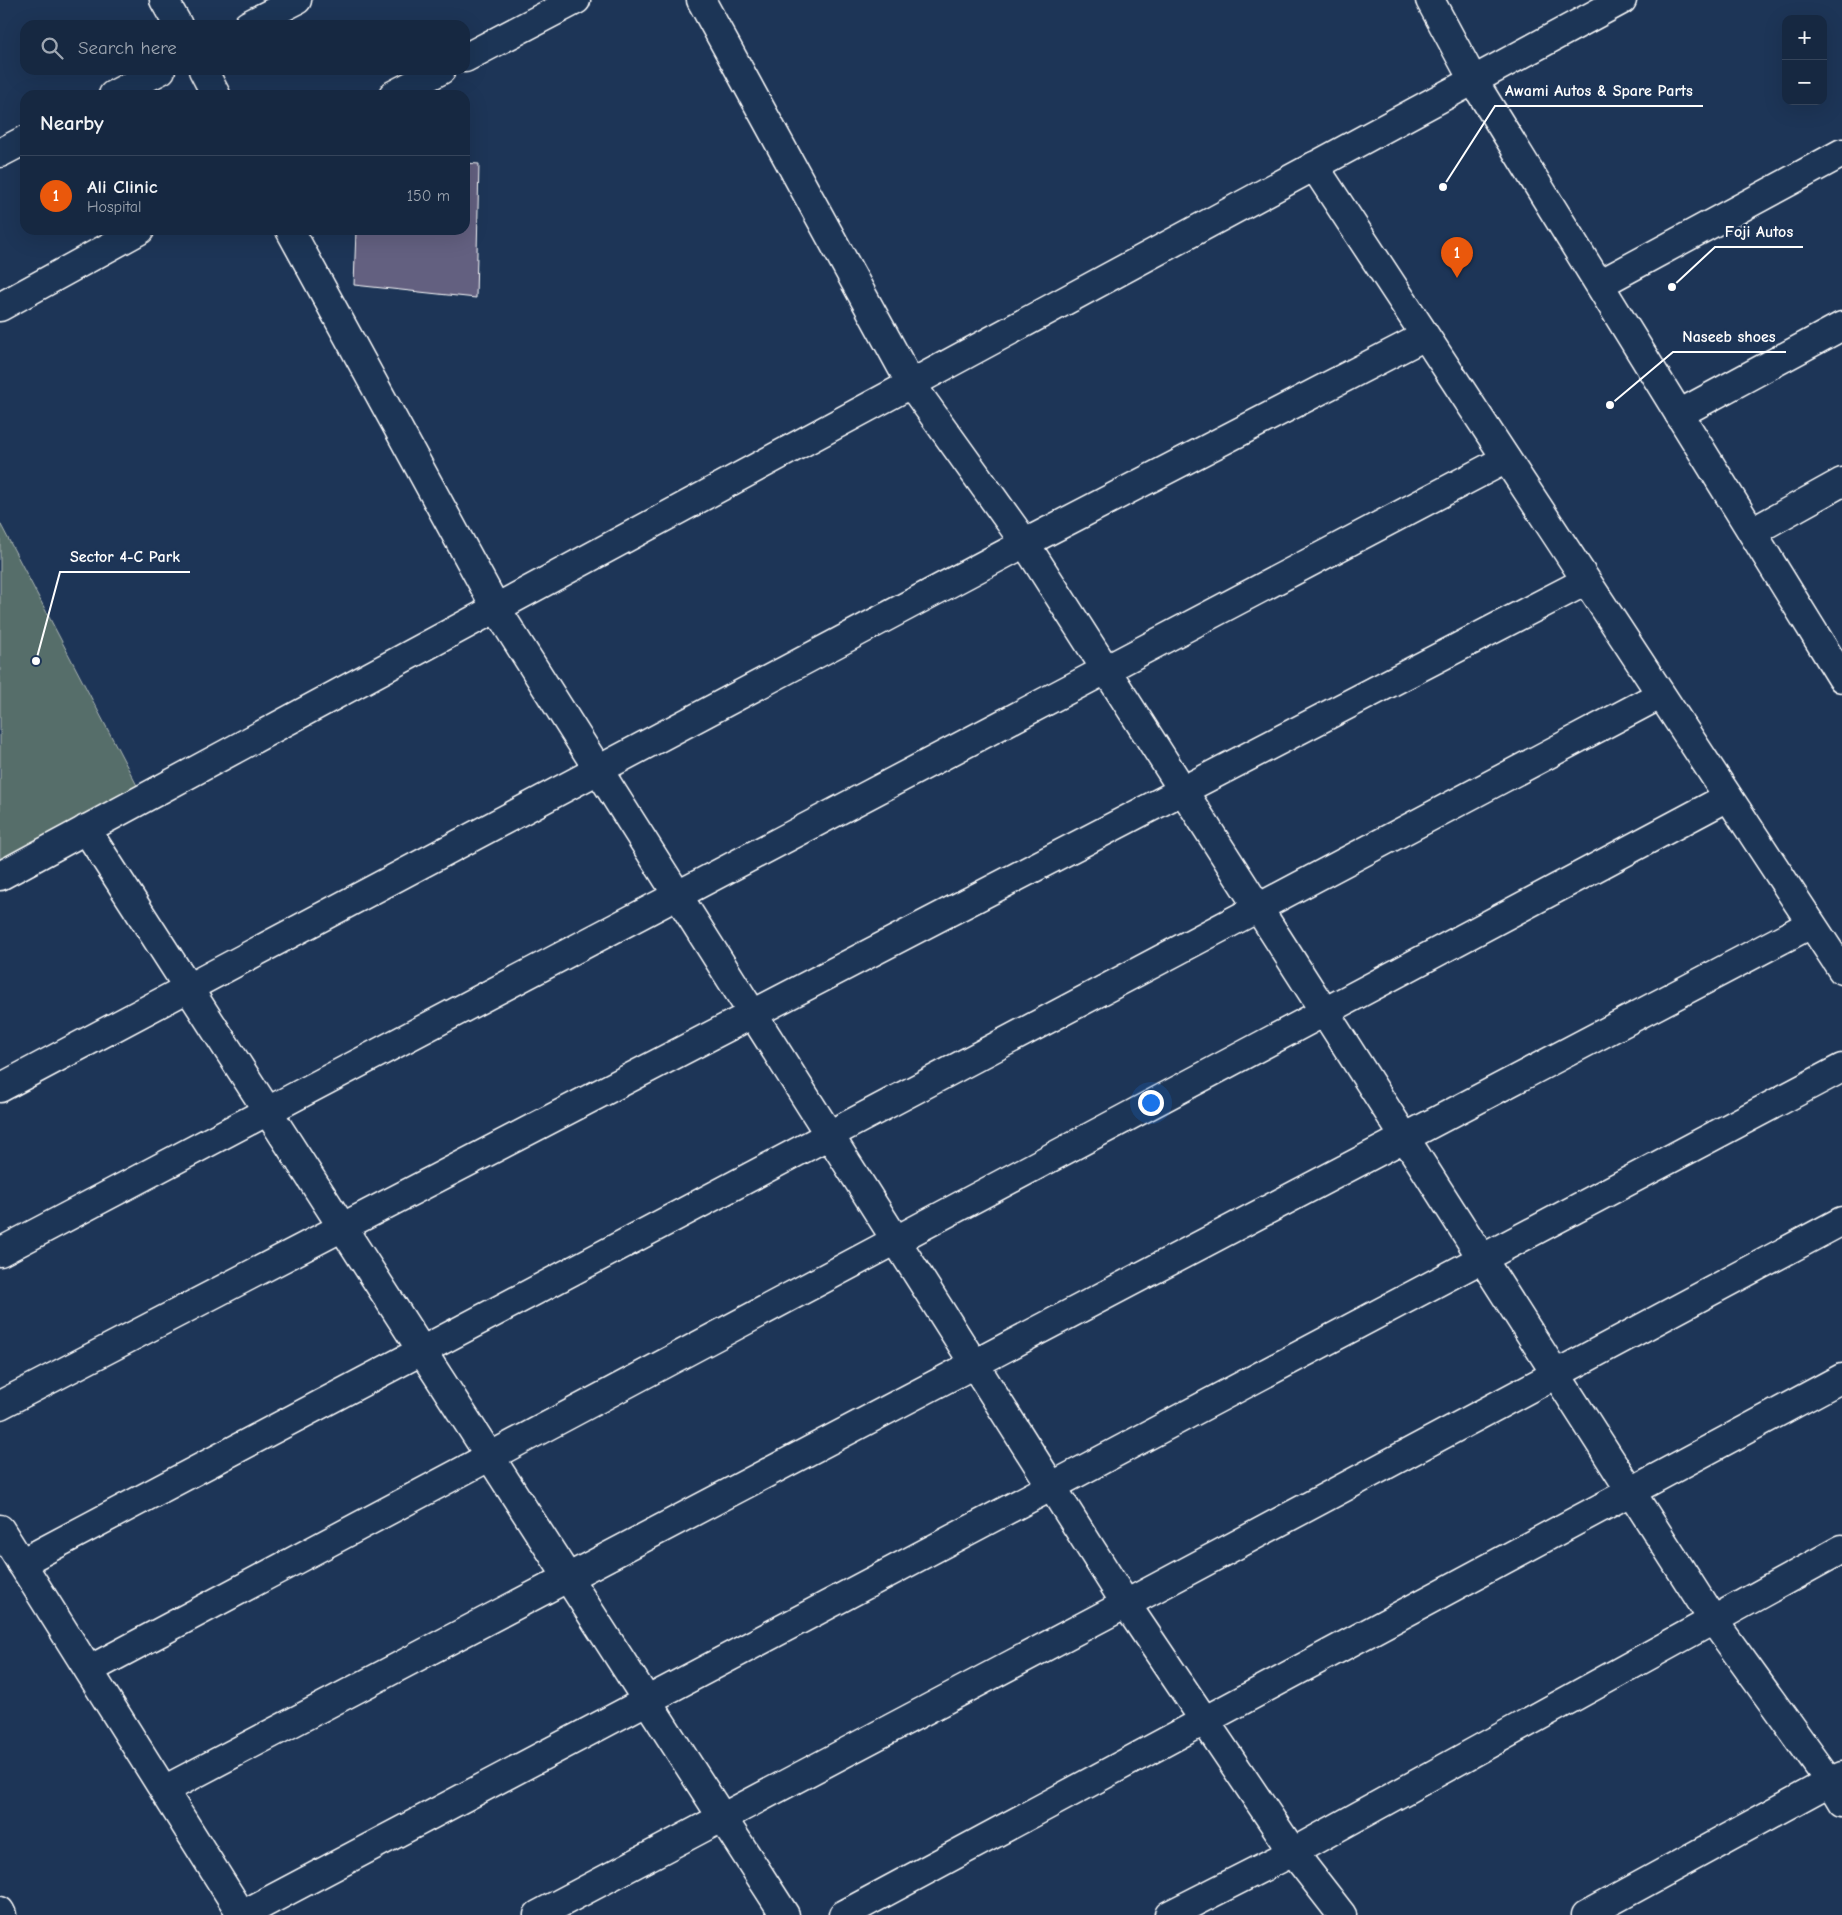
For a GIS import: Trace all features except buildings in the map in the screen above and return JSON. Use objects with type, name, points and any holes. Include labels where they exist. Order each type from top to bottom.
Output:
[{"type":"street","points":[[164,0],[175,20]]},
{"type":"street","points":[[258,20],[297,0]]},
{"type":"street","points":[[470,55],[576,0]]},
{"type":"street","points":[[701,0],[911,384],[1025,543],[1713,1620],[1838,1786],[1586,1915]]},
{"type":"street","points":[[1430,0],[1473,80],[1752,532],[1838,662]]},
{"type":"street","points":[[0,876],[1622,0]]},
{"type":"street","points":[[123,90],[151,75]]},
{"type":"street","points":[[206,75],[213,90]]},
{"type":"street","points":[[403,90],[431,75]]},
{"type":"street","points":[[0,153],[20,143]]},
{"type":"street","points":[[1600,284],[1842,153]]},
{"type":"street","points":[[1314,166],[1842,970]]},
{"type":"street","points":[[0,307],[131,235]]},
{"type":"street","points":[[293,235],[496,608],[1126,1604],[1293,1852],[1342,1915]]},
{"type":"street","points":[[1679,414],[1842,326]]},
{"type":"street","points":[[0,1088],[1025,543],[1425,336]]},
{"type":"street","points":[[0,1252],[1506,459]]},
{"type":"street","points":[[1752,532],[1842,482]]},
{"type":"street","points":[[0,1405],[1586,580]]},
{"type":"street","points":[[21,1563],[1660,695]]},
{"type":"street","points":[[89,1670],[1728,797]]},
{"type":"street","points":[[86,829],[785,1915]]},
{"type":"street","points":[[164,1790],[1811,924]]},
{"type":"street","points":[[0,1529],[242,1915],[1842,1068]]},
{"type":"street","points":[[538,1915],[1126,1604],[1842,1221]]},
{"type":"street","points":[[842,1915],[1842,1378]]},
{"type":"street","points":[[1169,1915],[1293,1852],[1842,1549]]},
{"type":"street","points":[[0,1911],[2,1915]]},
{"type":"green space","points":[[0,523],[144,799],[0,876]]},
{"type":"place","name":"Awami Autos & Spare Parts","points":[[1443,187]]},
{"type":"place","name":"Ali Clinic","points":[[1457,278]]},
{"type":"place","name":"Foji Autos","points":[[1672,287]]},
{"type":"place","name":"Naseeb shoes","points":[[1610,405]]},
{"type":"place","name":"Sector 4-C Park","points":[[36,661]]}]
